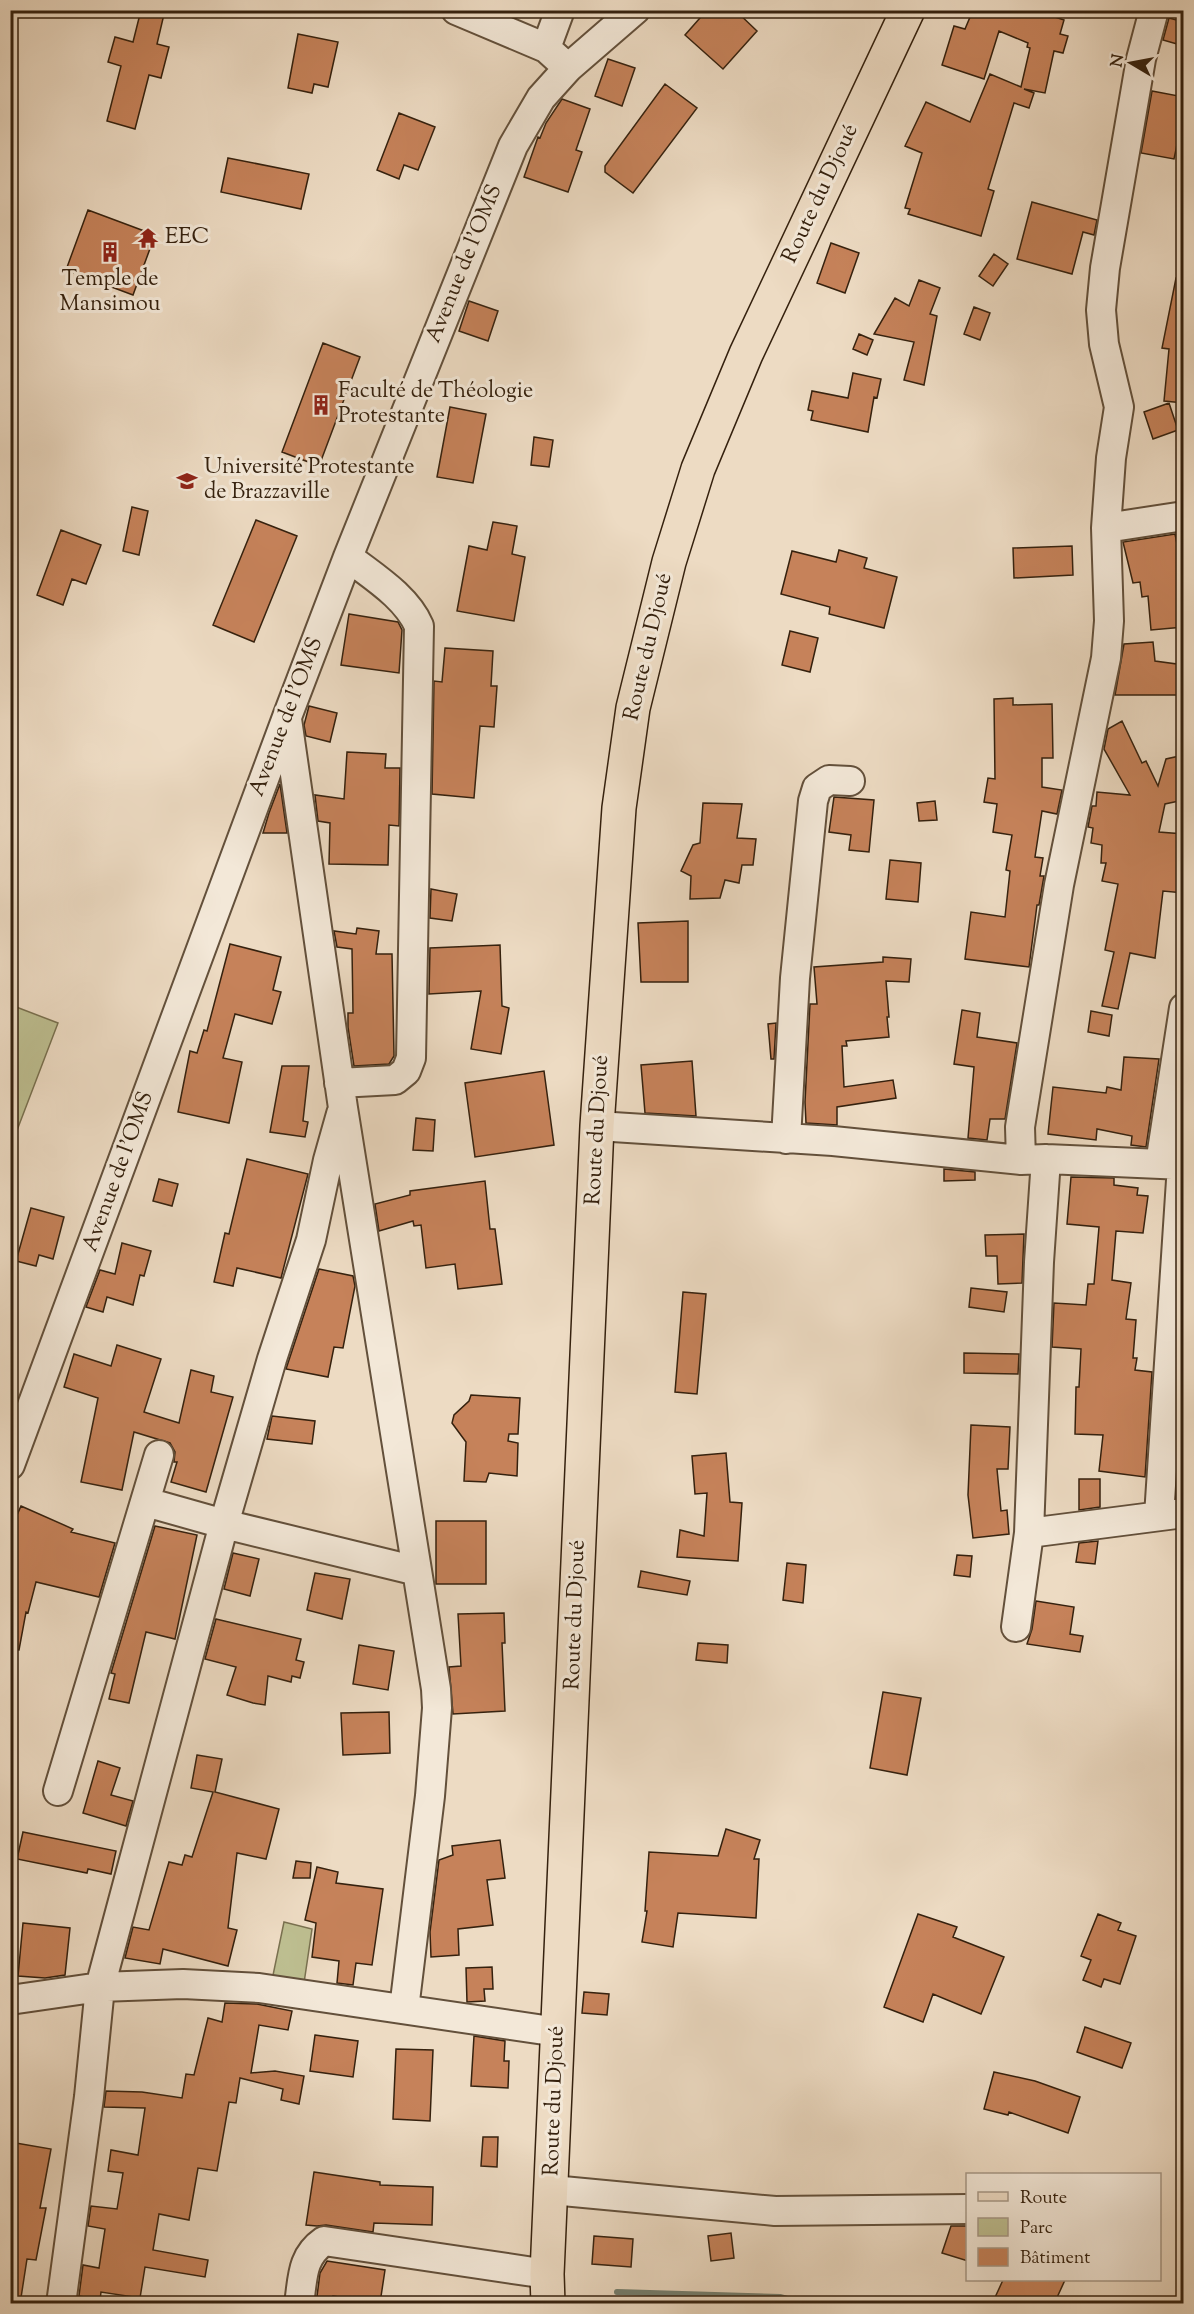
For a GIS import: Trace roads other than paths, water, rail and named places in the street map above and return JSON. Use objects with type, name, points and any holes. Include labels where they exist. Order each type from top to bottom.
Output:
[{"type":"main road","name":"Route du Djoué","points":[[548,2289],[597,1126],[619,808],[633,708],[669,562],[698,470],[746,354],[908,10]]},
{"type":"street","points":[[456,10],[546,48],[568,68]]},
{"type":"street","points":[[546,48],[560,10]]},
{"type":"street","name":"Avenue de l'OMS","points":[[10,1465],[348,556],[513,146],[541,98],[568,68],[635,10]]},
{"type":"street","points":[[1016,1627],[1029,1533],[1039,1262],[1033,1159],[1020,1127],[1059,885],[1106,658],[1108,621],[1106,528],[1111,458],[1119,406],[1104,344],[1101,310],[1104,278],[1141,59],[1154,10]]},
{"type":"street","points":[[1106,528],[1184,516]]},
{"type":"street","points":[[341,1095],[395,1080],[406,1071],[411,1058],[418,733],[419,626],[414,613],[348,556]]},
{"type":"street","points":[[287,717],[341,1095],[437,1708],[430,1796],[404,2009]]},
{"type":"street","points":[[786,1138],[795,978],[813,801],[817,788],[829,780],[850,781]]},
{"type":"street","points":[[1029,1533],[1171,1514],[1175,1165],[1184,1008]]},
{"type":"street","points":[[61,2304],[89,2097],[100,1987],[224,1524],[272,1359],[311,1240],[341,1095]]},
{"type":"street","points":[[597,1126],[786,1138],[1033,1159],[1175,1165]]},
{"type":"street","points":[[58,1791],[159,1455]]},
{"type":"street","points":[[146,1502],[224,1524],[417,1571]]},
{"type":"street","points":[[10,2000],[100,1987],[183,1984],[259,1988],[558,2032]]},
{"type":"street","points":[[552,2190],[775,2211],[966,2209]]},
{"type":"street","points":[[299,2304],[306,2261],[312,2249],[324,2241],[548,2289]]},
{"type":"waterway","points":[[617,2292],[780,2297],[805,2304]]},
{"type":"place","name":"EEC","points":[[148,238]]},
{"type":"place","name":"Temple de Mansimou","points":[[110,252]]},
{"type":"place","name":"Faculté de Théologie Protestante","points":[[321,405]]},
{"type":"place","name":"Université Protestante de Brazzaville","points":[[187,481]]}]
